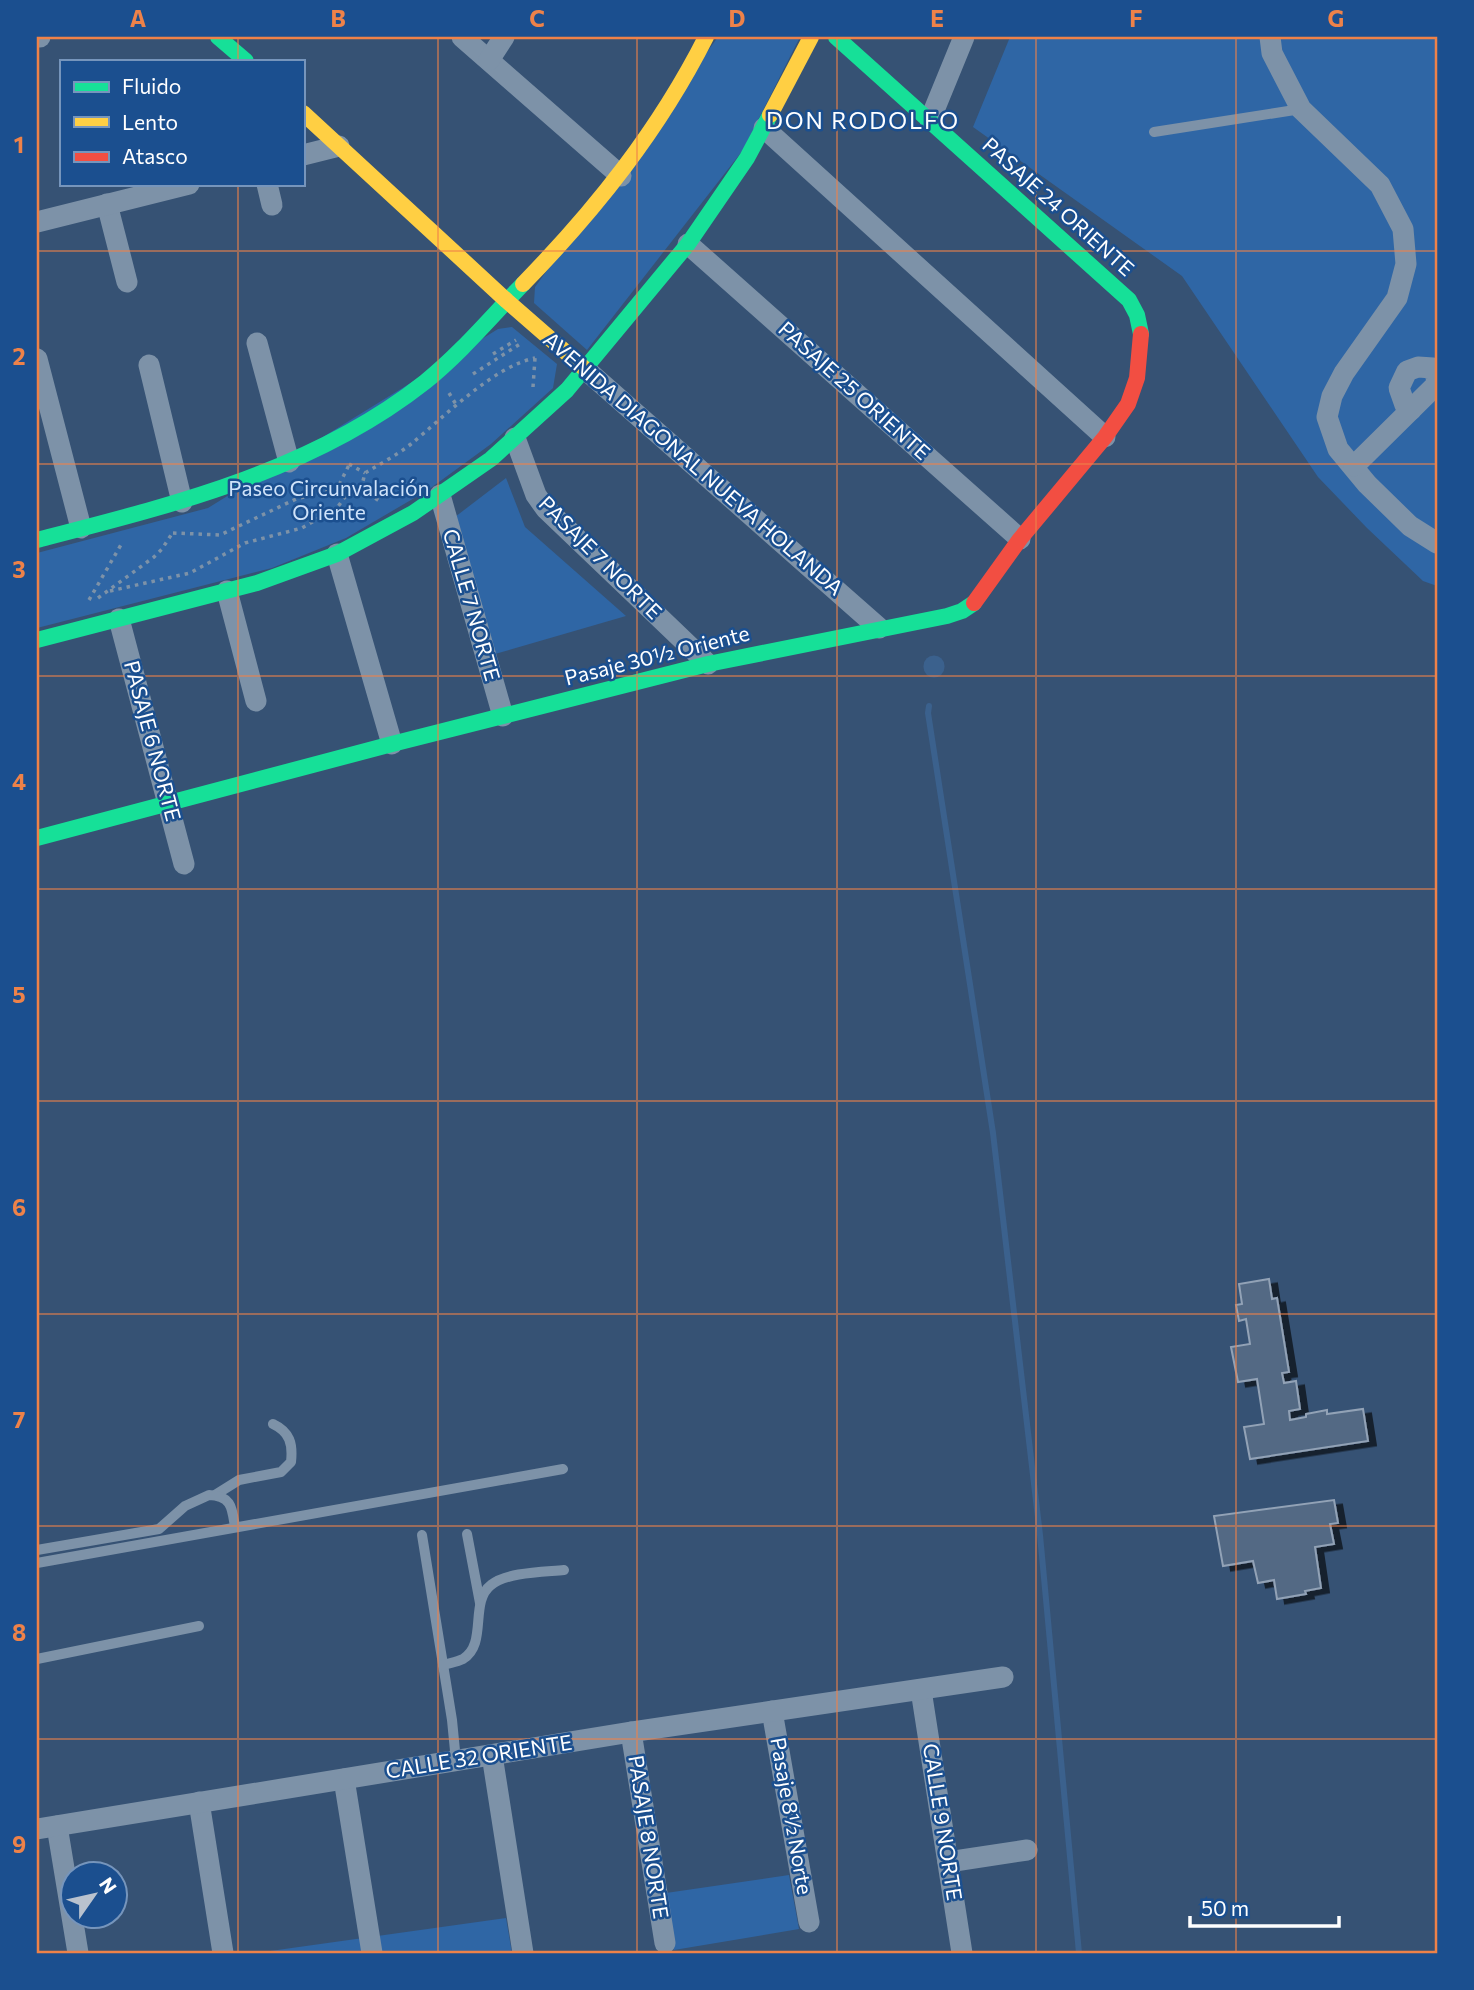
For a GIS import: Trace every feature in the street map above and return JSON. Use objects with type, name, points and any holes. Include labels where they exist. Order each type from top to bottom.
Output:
[{"type":"street","points":[[218,37],[245,60]]},
{"type":"street","points":[[462,37],[621,176]]},
{"type":"street","points":[[489,60],[504,37]]},
{"type":"street","points":[[37,540],[182,502],[289,462],[349,432],[417,387],[455,355],[585,220],[621,176],[674,97],[706,37]]},
{"type":"street","points":[[37,640],[227,591],[337,554],[386,530],[440,495],[515,438],[567,390],[688,244],[728,188],[764,128],[811,37]]},
{"type":"street","name":"PASAJE 24 ORIENTE","points":[[836,37],[1129,300],[1137,315],[1141,334]]},
{"type":"street","points":[[930,120],[964,37]]},
{"type":"street","points":[[1270,37],[1272,53],[1301,108],[1380,185],[1403,229],[1406,264],[1397,298],[1344,373],[1332,396],[1327,417],[1338,449],[1367,484],[1410,526],[1437,543]]},
{"type":"street","name":"AVENIDA DIAGONAL NUEVA HOLANDA","points":[[304,114],[507,301],[879,628]]},
{"type":"street","points":[[764,128],[1105,437]]},
{"type":"street","points":[[304,155],[339,146]]},
{"type":"street","points":[[37,222],[181,186]]},
{"type":"street","points":[[267,186],[272,205]]},
{"type":"street","points":[[107,204],[127,282]]},
{"type":"street","name":"PASAJE 25 ORIENTE","points":[[688,244],[1020,539]]},
{"type":"street","name":"Pasaje 30½ Oriente","points":[[37,838],[708,664],[962,611],[976,602],[1020,539],[1105,437],[1128,404],[1138,378],[1141,334]]},
{"type":"street","points":[[257,343],[289,462]]},
{"type":"street","points":[[37,359],[80,528]]},
{"type":"street","points":[[149,365],[182,502]]},
{"type":"street","points":[[1354,466],[1410,410],[1437,382],[1433,368],[1418,367],[1407,372],[1399,388],[1405,405],[1410,410]]},
{"type":"street","name":"PASAJE 7 NORTE","points":[[515,438],[536,495],[546,509],[708,664]]},
{"type":"street","name":"CALLE 7 NORTE","points":[[440,495],[503,716]]},
{"type":"street","points":[[337,554],[392,744]]},
{"type":"street","points":[[227,591],[257,701]]},
{"type":"street","name":"PASAJE 6 NORTE","points":[[119,619],[184,864]]},
{"type":"street","name":"CALLE 32 ORIENTE","points":[[47,1828],[631,1732],[1003,1677]]},
{"type":"street","name":"CALLE 9 NORTE","points":[[921,1690],[962,1953]]},
{"type":"street","name":"Pasaje 8½ Norte","points":[[772,1711],[809,1922]]},
{"type":"street","name":"PASAJE 8 NORTE","points":[[631,1732],[665,1943]]},
{"type":"street","points":[[492,1755],[523,1953]]},
{"type":"street","points":[[344,1779],[372,1953]]},
{"type":"street","points":[[199,1802],[223,1953]]},
{"type":"street","points":[[47,1828],[78,1953]]},
{"type":"street","points":[[948,1862],[1027,1850]]},
{"type":"lane","points":[[1154,132],[1301,108]]},
{"type":"lane","points":[[215,1495],[239,1480],[281,1472],[291,1462],[291,1440],[283,1429],[273,1424]]},
{"type":"lane","points":[[37,1563],[563,1469]]},
{"type":"lane","points":[[37,1550],[159,1529],[185,1506],[209,1495],[215,1495],[231,1504],[235,1527]]},
{"type":"lane","points":[[467,1534],[480,1603]]},
{"type":"lane","points":[[422,1535],[456,1761]]},
{"type":"lane","points":[[443,1665],[465,1658],[473,1646],[480,1603],[490,1585],[512,1576],[564,1570]]},
{"type":"lane","points":[[37,1659],[199,1626]]},
{"type":"path","points":[[110,591],[190,573],[245,543],[303,528],[337,508],[345,497],[361,489],[365,473],[408,446],[503,370],[521,360],[535,358]]},
{"type":"path","points":[[447,390],[457,406]]},
{"type":"path","points":[[173,533],[220,535],[296,499],[337,489],[349,465],[365,473]]},
{"type":"path","points":[[337,489],[345,497]]},
{"type":"path","points":[[123,541],[86,605],[110,591],[154,557],[173,533],[175,524]]},
{"type":"green space","points":[[718,37],[800,37],[743,150],[587,350],[534,303],[535,287]]},
{"type":"green space","points":[[1010,37],[1437,37],[1437,586],[1423,581],[1318,477],[1182,276],[973,127]]},
{"type":"green space","name":"Paseo Circunvalación Oriente","points":[[512,327],[557,364],[553,388],[491,444],[428,490],[346,538],[272,568],[37,628],[37,553],[208,508],[498,329]]},
{"type":"green space","points":[[506,478],[525,527],[626,616],[495,654],[451,520]]},
{"type":"green space","points":[[789,1875],[799,1929],[674,1950],[666,1893]]},
{"type":"green space","points":[[506,1918],[512,1953],[256,1953]]},
{"type":"building","points":[[1269,1279],[1272,1299],[1277,1298],[1289,1372],[1282,1373],[1284,1383],[1296,1381],[1300,1409],[1289,1411],[1290,1420],[1327,1410],[1327,1414],[1363,1409],[1368,1441],[1250,1459],[1244,1427],[1264,1424],[1257,1379],[1238,1382],[1231,1347],[1250,1344],[1246,1319],[1239,1321],[1236,1305],[1242,1304],[1239,1284]]},
{"type":"building","points":[[1334,1500],[1338,1523],[1330,1524],[1334,1544],[1315,1547],[1321,1588],[1305,1591],[1306,1594],[1277,1599],[1274,1580],[1258,1583],[1253,1561],[1223,1566],[1214,1516]]},
{"type":"waterway","points":[[929,706],[993,1133],[1040,1535],[1079,1953]]},
{"type":"traffic: fast","points":[[218,37],[245,60]]},
{"type":"traffic: fast","points":[[836,37],[1129,300],[1137,315],[1141,334]]},
{"type":"traffic: fast","points":[[37,640],[257,583],[337,554],[413,513],[491,459],[567,390],[688,244],[747,158],[770,115]]},
{"type":"traffic: fast","points":[[37,540],[190,498],[288,462],[336,439],[381,413],[425,382],[463,347],[523,284]]},
{"type":"traffic: fast","points":[[37,838],[708,664],[947,616],[974,603]]},
{"type":"traffic: slow","points":[[523,284],[576,227],[647,136],[706,37]]},
{"type":"traffic: slow","points":[[770,115],[811,37]]},
{"type":"traffic: slow","points":[[304,114],[585,369]]},
{"type":"traffic: jam","points":[[974,603],[1020,539],[1105,437],[1128,404],[1137,378],[1141,334]]},
{"type":"district","name":"DON RODOLFO","points":[[863,121]]}]
